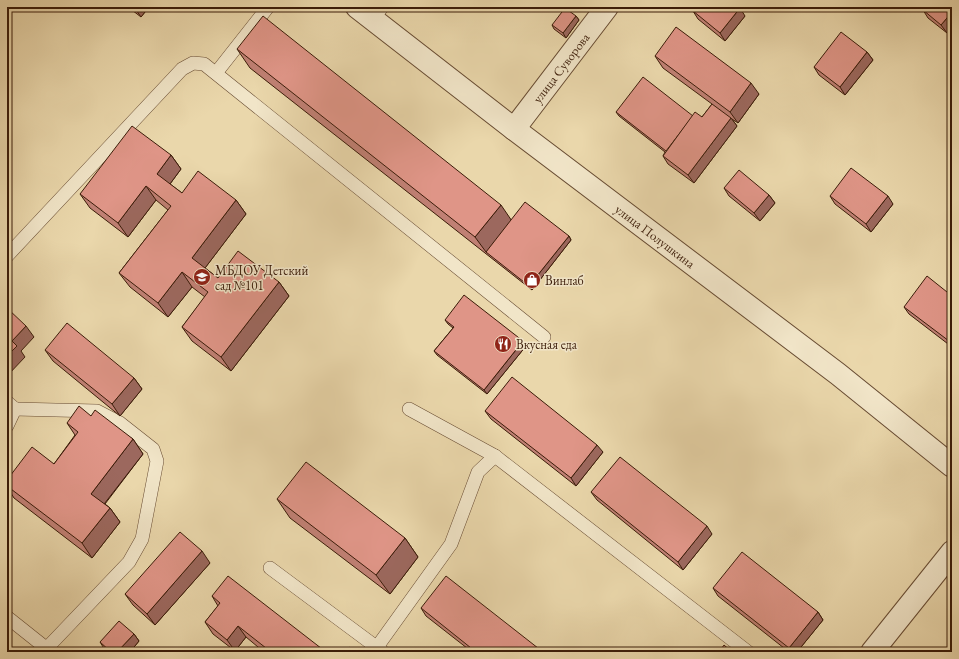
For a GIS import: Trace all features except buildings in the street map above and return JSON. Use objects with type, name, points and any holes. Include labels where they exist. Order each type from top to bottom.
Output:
[{"type":"street","name":"улица Суворова","points":[[514,129],[607,7]]},
{"type":"street","name":"улица Полушкина","points":[[371,11],[514,129],[838,374],[952,466]]},
{"type":"street","points":[[872,652],[952,552]]},
{"type":"lane","points":[[216,73],[268,7]]},
{"type":"lane","points":[[7,256],[182,69],[193,63],[204,64],[544,338]]},
{"type":"lane","points":[[7,426],[11,406],[97,411],[120,423],[153,449],[157,461],[142,539],[129,562],[49,650],[7,617]]},
{"type":"lane","points":[[409,409],[495,456],[748,652]]},
{"type":"lane","points":[[270,568],[380,650],[451,544],[478,472],[495,456]]},
{"type":"place","name":"МБДОУ Детский сад №101","points":[[202,277]]},
{"type":"place","name":"Винлаб","points":[[532,280]]},
{"type":"place","name":"Вкусная еда","points":[[503,344]]}]
